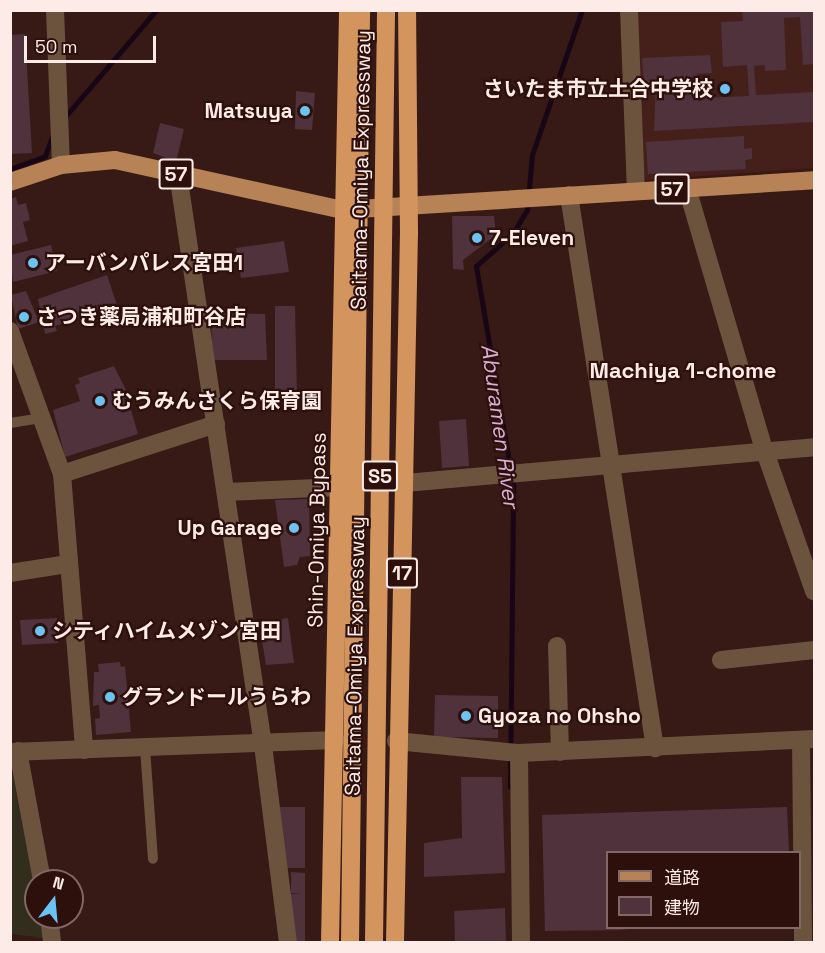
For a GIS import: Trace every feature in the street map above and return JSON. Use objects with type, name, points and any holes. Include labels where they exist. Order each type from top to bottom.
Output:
[{"type":"highway","name":"Shin-Omiya Bypass","points":[[330,942],[336,740],[342,210],[348,10]]},
{"type":"highway","name":"Saitama-Omiya Expressway","points":[[350,942],[361,10]]},
{"type":"highway","name":"Saitama-Omiya Expressway","points":[[374,942],[386,10]]},
{"type":"highway","name":"17","points":[[395,942],[396,741],[405,483],[409,204],[407,10]]},
{"type":"main road","name":"57","points":[[10,182],[61,165],[115,160],[342,210],[814,180]]},
{"type":"street","points":[[55,10],[61,165]]},
{"type":"street","points":[[629,10],[636,192]]},
{"type":"street","points":[[178,174],[263,745],[288,942]]},
{"type":"street","points":[[687,188],[765,449],[814,590]]},
{"type":"street","points":[[569,195],[655,748]]},
{"type":"street","points":[[12,339],[62,474],[84,750]]},
{"type":"street","points":[[62,474],[216,424]]},
{"type":"street","points":[[405,483],[511,476],[765,449],[814,447]]},
{"type":"street","points":[[226,492],[340,486]]},
{"type":"street","points":[[10,573],[68,564]]},
{"type":"street","points":[[557,646],[560,752]]},
{"type":"street","points":[[721,660],[814,650]]},
{"type":"street","points":[[39,869],[14,752],[263,745],[336,740]]},
{"type":"street","points":[[396,741],[513,752],[560,752],[808,740],[803,942]]},
{"type":"street","points":[[513,752],[521,942]]},
{"type":"lane","points":[[10,423],[43,418]]},
{"type":"lane","points":[[145,748],[153,859]]},
{"type":"shaded area","name":"さいたま市立土合中学校","points":[[631,11],[814,11],[814,168],[647,180],[639,169]]},
{"type":"shaded area","points":[[11,765],[31,869],[24,869],[24,929],[43,929],[45,938],[11,934]]},
{"type":"building","points":[[742,10],[814,10],[814,64],[803,65],[800,17],[784,18],[786,70],[765,71],[765,65],[754,66],[756,95],[814,92],[814,122],[654,131],[656,83],[644,84],[642,58],[710,55],[712,73],[697,74],[697,81],[702,81],[703,98],[749,96],[747,65],[723,67],[721,22],[743,21]]},
{"type":"building","points":[[25,34],[32,153],[10,154],[10,35]]},
{"type":"building","name":"Matsuya","points":[[296,91],[315,93],[312,130],[295,129]]},
{"type":"building","points":[[160,123],[184,129],[176,162],[153,153]]},
{"type":"building","points":[[744,136],[744,149],[752,148],[752,159],[745,160],[746,169],[648,174],[646,142]]},
{"type":"building","points":[[16,197],[18,205],[26,203],[30,220],[23,222],[28,241],[10,246],[10,199]]},
{"type":"building","points":[[452,216],[494,216],[496,235],[463,260],[464,270],[453,269]]},
{"type":"building","points":[[284,241],[289,272],[241,278],[236,248]]},
{"type":"building","name":"アーバンパレス宮田1","points":[[51,245],[57,271],[13,282],[10,255]]},
{"type":"building","points":[[107,275],[117,305],[55,326],[57,331],[45,334],[38,299]]},
{"type":"building","points":[[26,291],[39,322],[18,329],[11,295]]},
{"type":"building","points":[[275,306],[295,306],[297,397],[275,398]]},
{"type":"building","points":[[211,313],[265,314],[267,360],[212,360]]},
{"type":"building","points":[[114,366],[126,390],[128,406],[121,408],[122,413],[131,410],[138,434],[65,457],[53,410],[80,401],[75,385],[80,383],[78,378]]},
{"type":"building","points":[[466,419],[469,466],[442,468],[439,421]]},
{"type":"building","name":"Up Garage","points":[[309,499],[310,556],[300,557],[297,565],[284,567],[275,500]]},
{"type":"building","name":"シティハイムメゾン宮田","points":[[57,618],[58,643],[22,645],[20,620]]},
{"type":"building","points":[[288,618],[294,663],[266,665],[259,623]]},
{"type":"building","name":"グランドールうらわ","points":[[120,662],[121,667],[125,666],[131,732],[96,735],[95,719],[100,718],[99,705],[93,706],[94,672],[99,672],[98,664]]},
{"type":"building","name":"Gyoza no Ohsho","points":[[435,695],[498,696],[498,738],[434,737]]},
{"type":"building","points":[[461,777],[502,777],[505,873],[424,877],[424,843],[462,838]]},
{"type":"building","points":[[277,807],[305,807],[305,868],[287,868]]},
{"type":"building","points":[[787,807],[789,851],[606,851],[606,929],[630,930],[545,931],[542,815]]},
{"type":"building","points":[[291,872],[305,873],[305,942],[296,942],[290,894],[302,893],[291,893]]},
{"type":"building","points":[[505,908],[506,942],[455,942],[454,911]]},
{"type":"waterway","points":[[63,119],[156,10]]},
{"type":"waterway","name":"Aburamen River","points":[[510,787],[513,485],[476,266],[513,233],[527,210],[532,155],[582,10]]},
{"type":"waterway","points":[[10,169],[45,156],[53,134]]},
{"type":"place","name":"さいたま市立土合中学校","points":[[725,89]]},
{"type":"place","name":"Matsuya","points":[[305,111]]},
{"type":"place","name":"7-Eleven","points":[[477,238]]},
{"type":"place","name":"アーバンパレス宮田1","points":[[33,263]]},
{"type":"place","name":"さつき薬局浦和町谷店","points":[[24,317]]},
{"type":"place","name":"むうみんさくら保育園","points":[[100,401]]},
{"type":"place","name":"Up Garage","points":[[294,528]]},
{"type":"place","name":"シティハイムメゾン宮田","points":[[40,631]]},
{"type":"place","name":"グランドールうらわ","points":[[110,697]]},
{"type":"place","name":"Gyoza no Ohsho","points":[[466,716]]},
{"type":"district","name":"Machiya 1-chome","points":[[683,371]]}]
